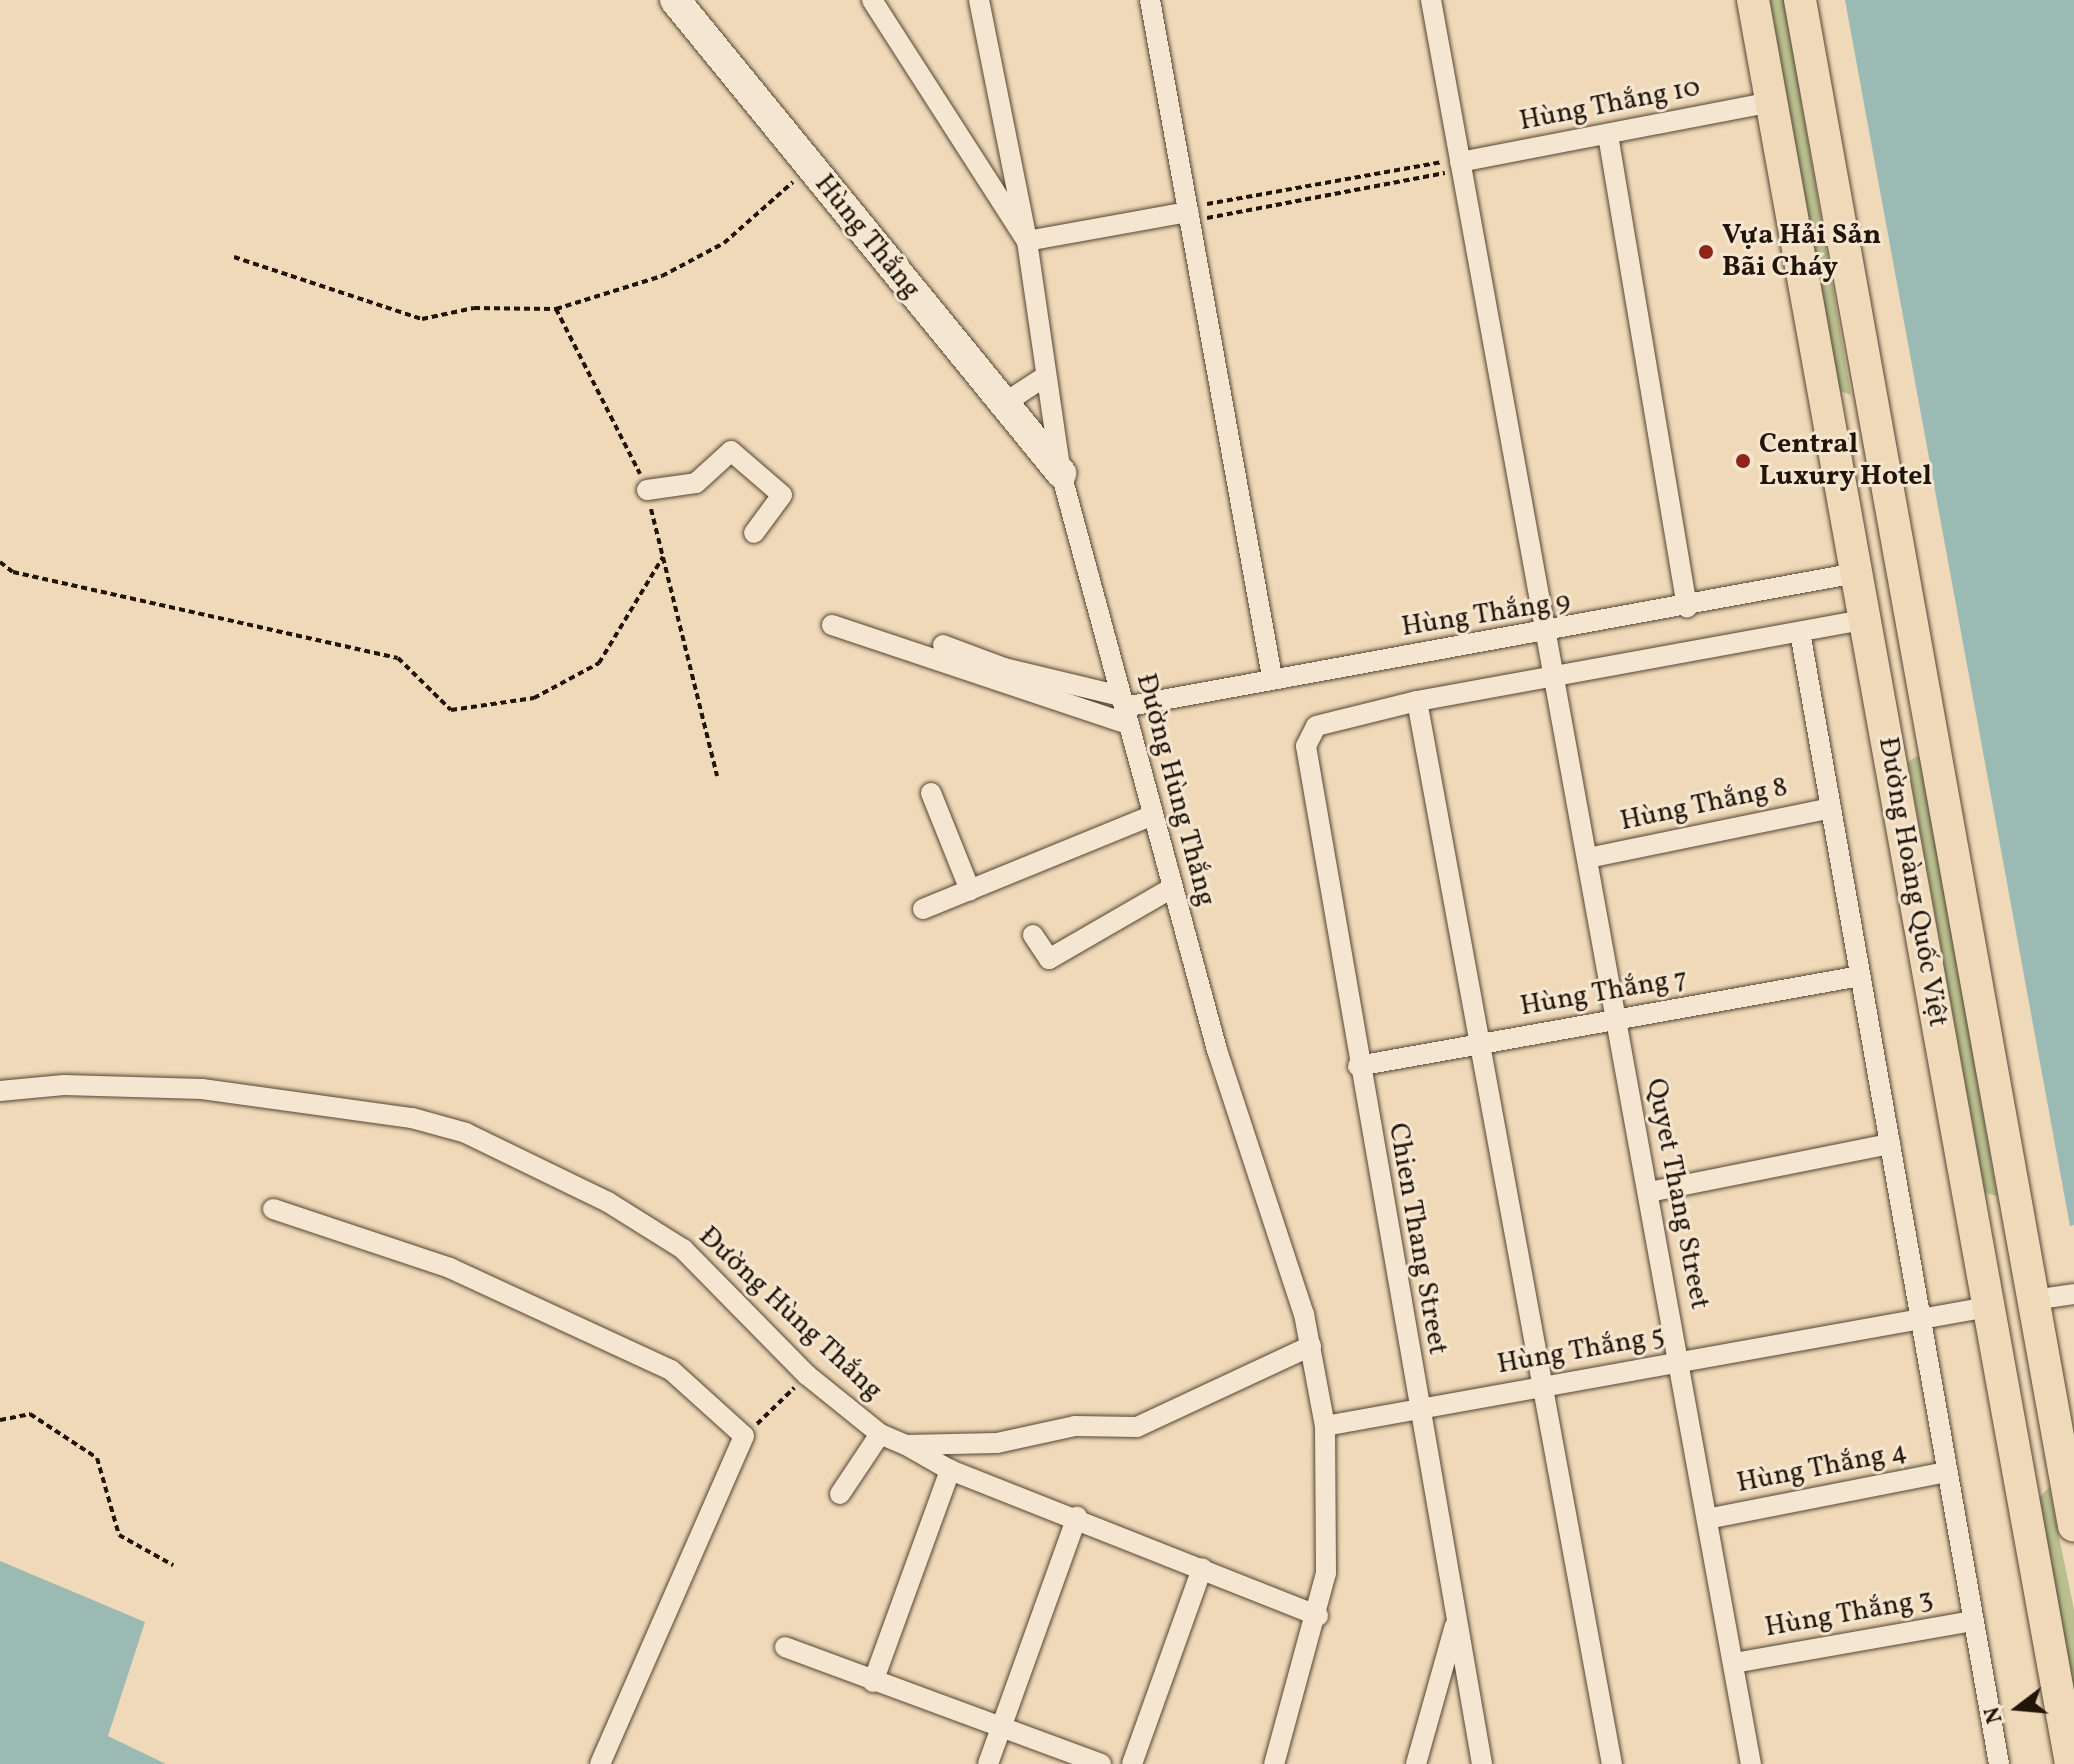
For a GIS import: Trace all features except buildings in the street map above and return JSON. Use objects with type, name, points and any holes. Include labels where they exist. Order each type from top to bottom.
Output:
[{"type":"main road","name":"Đường Hoàng Quốc Việt","points":[[1753,0],[2071,1764]]},
{"type":"main road","name":"Đường Hoàng Quốc Việt","points":[[1800,0],[2074,1526]]},
{"type":"main road","points":[[1856,573],[1901,563]]},
{"type":"main road","points":[[1864,620],[1910,612]]},
{"type":"main road","points":[[1988,1307],[2034,1300]]},
{"type":"street","name":"Hùng Thắng","points":[[675,0],[1061,473]]},
{"type":"street","points":[[872,0],[1027,241],[1188,212]]},
{"type":"street","name":"Đường Hùng Thắng","points":[[0,1091],[64,1085],[202,1089],[412,1118],[466,1133],[608,1202],[683,1249],[807,1375],[880,1434],[906,1445],[997,1443],[1081,1425],[1137,1427],[1311,1346],[1151,816],[1061,473],[1027,241],[979,0]]},
{"type":"street","points":[[1150,0],[1272,677]]},
{"type":"street","name":"Quyet Thang Street","points":[[1431,0],[1751,1764]]},
{"type":"street","name":"Hùng Thắng 10","points":[[1460,162],[1771,102]]},
{"type":"street","points":[[1608,135],[1687,607]]},
{"type":"street","points":[[1003,404],[1046,376]]},
{"type":"street","points":[[647,490],[696,483],[731,451],[782,495],[754,533]]},
{"type":"street","name":"Hùng Thắng 9","points":[[1124,709],[1272,677],[1546,635],[1856,573]]},
{"type":"street","points":[[1612,1764],[1548,1386],[1417,701],[1864,620]]},
{"type":"street","points":[[832,625],[1124,709]]},
{"type":"street","points":[[1800,632],[1999,1764]]},
{"type":"street","points":[[943,645],[1124,709]]},
{"type":"street","name":"Chien Thang Street","points":[[1417,701],[1316,726],[1303,761],[1482,1764]]},
{"type":"street","points":[[931,793],[970,890]]},
{"type":"street","name":"Hùng Thắng 8","points":[[1588,858],[1831,808]]},
{"type":"street","points":[[923,909],[1151,816]]},
{"type":"street","points":[[1033,935],[1049,959],[1172,888]]},
{"type":"street","name":"Hùng Thắng 7","points":[[1358,1066],[1860,976]]},
{"type":"street","points":[[1649,1192],[1890,1144]]},
{"type":"street","points":[[273,1209],[450,1268],[657,1363],[744,1436],[600,1764]]},
{"type":"street","points":[[2034,1300],[2074,1294]]},
{"type":"street","name":"Hùng Thắng 5","points":[[1325,1426],[1988,1307]]},
{"type":"street","points":[[1274,1764],[1318,1616],[1329,1500],[1325,1426],[1311,1346]]},
{"type":"street","points":[[840,1494],[880,1434]]},
{"type":"street","points":[[906,1445],[950,1470],[1077,1517],[1318,1616]]},
{"type":"street","points":[[873,1682],[950,1470]]},
{"type":"street","name":"Hùng Thắng 4","points":[[1707,1519],[1947,1472]]},
{"type":"street","points":[[988,1764],[1077,1517]]},
{"type":"street","points":[[1132,1764],[1202,1568]]},
{"type":"street","points":[[1416,1764],[1456,1621]]},
{"type":"street","name":"Hùng Thắng 3","points":[[1734,1663],[1973,1621]]},
{"type":"street","points":[[785,1647],[1101,1764]]},
{"type":"path","points":[[1188,212],[1213,201],[1460,162]]},
{"type":"path","points":[[1188,212],[1215,220],[1436,178],[1460,162]]},
{"type":"path","points":[[234,257],[422,319],[474,308],[556,309],[662,276],[724,243],[810,168]]},
{"type":"path","points":[[556,309],[647,490],[717,776]]},
{"type":"path","points":[[0,562],[13,572],[398,658],[451,710],[534,698],[599,663],[663,557]]},
{"type":"path","points":[[744,1436],[807,1375]]},
{"type":"path","points":[[0,1420],[30,1414],[97,1458],[119,1535],[173,1565]]},
{"type":"green space","points":[[1770,0],[1784,0],[1851,395],[1840,391]]},
{"type":"green space","points":[[1917,756],[1923,760],[1997,1196],[1985,1193],[1908,762]]},
{"type":"green space","points":[[2049,1487],[2074,1610],[2074,1694],[2039,1498]]},
{"type":"water","points":[[1845,0],[2074,0],[2074,1225],[2070,1226]]},
{"type":"water","points":[[0,1561],[145,1622],[108,1736],[166,1764],[0,1764]]},
{"type":"place","name":"Vựa Hải Sản Bãi Cháy","points":[[1706,252]]},
{"type":"place","name":"Central Luxury Hotel","points":[[1743,461]]}]
